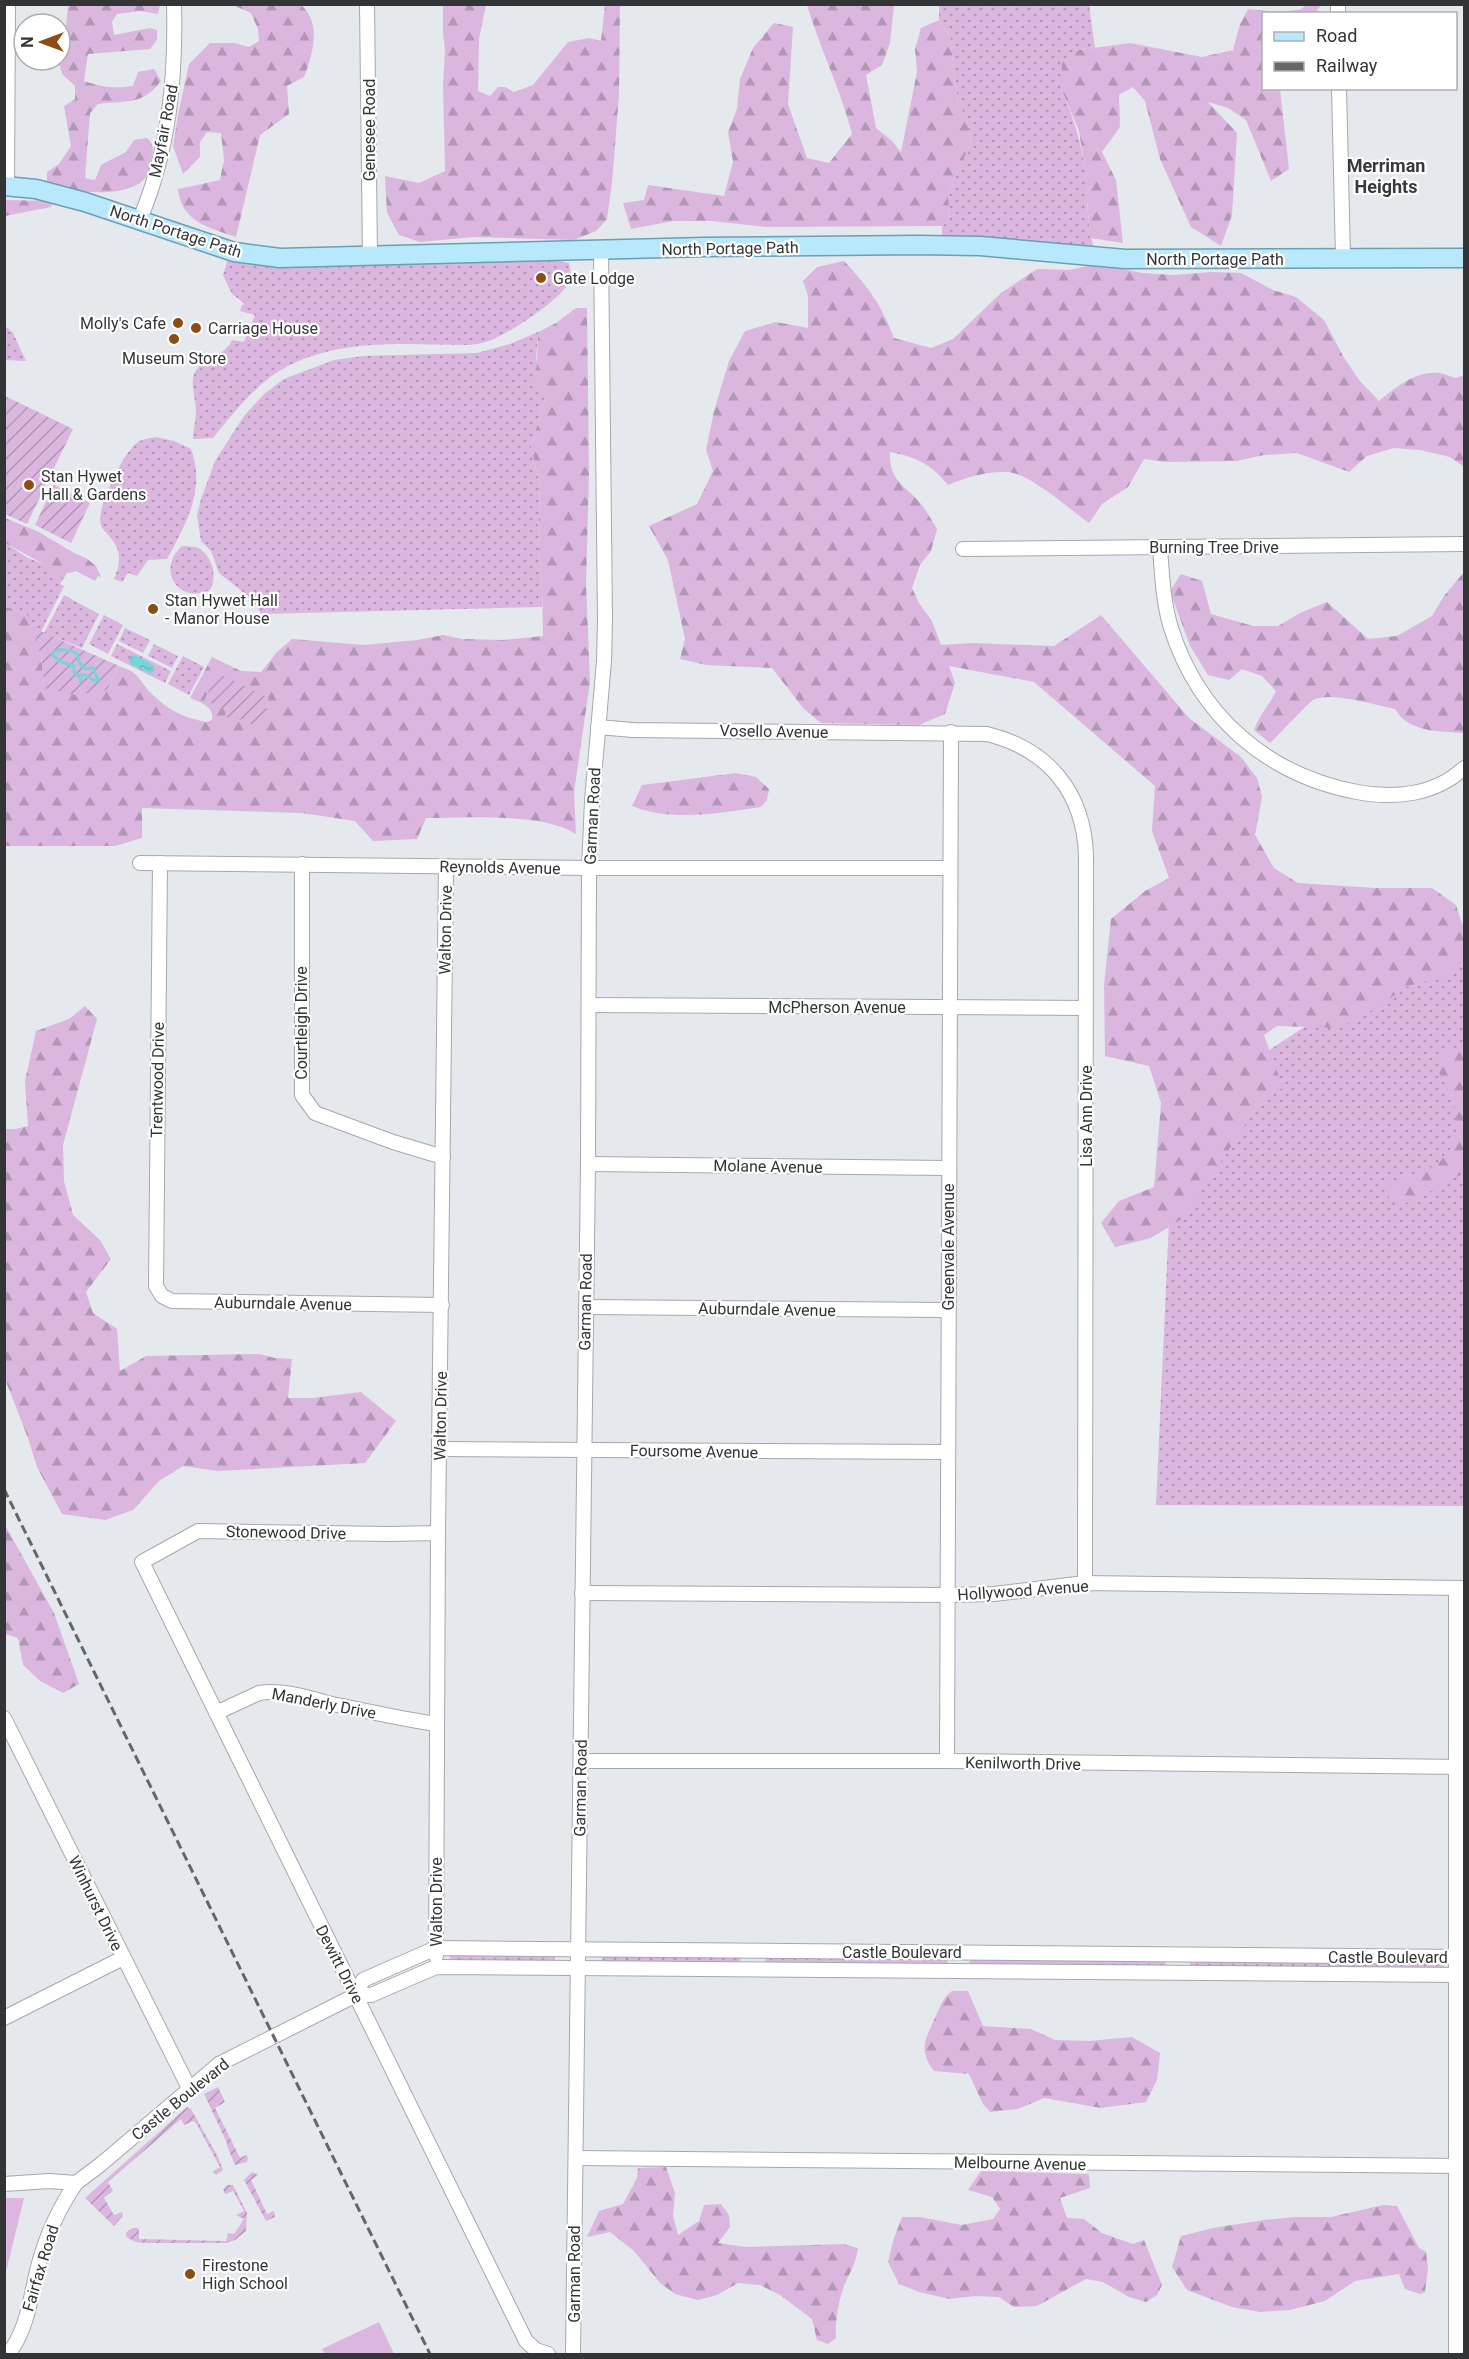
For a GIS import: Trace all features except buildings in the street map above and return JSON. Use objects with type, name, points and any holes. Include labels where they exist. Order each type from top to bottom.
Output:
[{"type":"main road","name":"North Portage Path","points":[[6,186],[36,189],[140,219],[234,252],[280,258],[947,245],[1125,259],[1464,258]]},
{"type":"street","points":[[6,186],[8,4]]},
{"type":"street","name":"Mayfair Road","points":[[140,219],[158,169],[171,109],[174,74],[174,4]]},
{"type":"street","name":"Genesee Road","points":[[367,4],[370,256]]},
{"type":"street","points":[[1339,90],[1343,257]]},
{"type":"street","name":"Garman Road","points":[[573,2355],[588,1164],[589,868],[605,620],[601,250]]},
{"type":"street","name":"Burning Tree Drive","points":[[963,549],[1464,544]]},
{"type":"street","points":[[1160,547],[1166,607],[1181,654],[1200,690],[1222,718],[1250,746],[1293,772],[1315,781],[1364,793],[1412,794],[1442,784],[1464,768]]},
{"type":"street","name":"Vosello Avenue","points":[[598,728],[951,732]]},
{"type":"street","name":"Greenvale Avenue","points":[[947,1761],[951,732]]},
{"type":"street","name":"Lisa Ann Drive","points":[[951,732],[987,734],[1028,749],[1052,769],[1073,798],[1080,814],[1086,839],[1085,1583]]},
{"type":"street","name":"Reynolds Avenue","points":[[140,863],[589,868],[949,868]]},
{"type":"street","name":"Trentwood Drive","points":[[160,863],[155,1275],[156,1286],[162,1296]]},
{"type":"street","name":"Courtleigh Drive","points":[[302,864],[302,1095],[315,1113],[443,1157]]},
{"type":"street","name":"Walton Drive","points":[[436,1967],[438,1533],[446,866]]},
{"type":"street","name":"McPherson Avenue","points":[[589,1005],[1086,1008]]},
{"type":"street","name":"Molane Avenue","points":[[588,1164],[948,1168]]},
{"type":"street","name":"Auburndale Avenue","points":[[162,1296],[172,1301],[442,1305]]},
{"type":"street","name":"Auburndale Avenue","points":[[586,1306],[948,1310]]},
{"type":"street","name":"Foursome Avenue","points":[[440,1449],[948,1452]]},
{"type":"street","name":"Stonewood Drive","points":[[142,1562],[198,1531],[438,1533]]},
{"type":"street","name":"Dewitt Drive","points":[[142,1562],[526,2341],[536,2350],[548,2355]]},
{"type":"street","name":"Hollywood Avenue","points":[[582,1593],[948,1595],[994,1594],[1085,1583],[1460,1588]]},
{"type":"street","points":[[1456,2355],[1461,2166],[1460,1588]]},
{"type":"street","name":"Manderly Drive","points":[[216,1713],[259,1692],[266,1691],[400,1719],[437,1724]]},
{"type":"street","name":"Winhurst Drive","points":[[4,1718],[189,2088]]},
{"type":"street","name":"Kenilworth Drive","points":[[581,1761],[947,1761],[1460,1767]]},
{"type":"street","name":"Castle Boulevard","points":[[356,1995],[363,1980],[436,1948],[1460,1957]]},
{"type":"street","points":[[749,1951],[749,1969]]},
{"type":"street","points":[[957,1952],[957,1972]]},
{"type":"street","points":[[1175,1955],[1175,1972]]},
{"type":"street","points":[[4,2018],[123,1958]]},
{"type":"street","name":"Castle Boulevard","points":[[76,2183],[100,2166],[219,2064],[356,1995],[371,1995],[436,1967],[1460,1975]]},
{"type":"street","name":"Melbourne Avenue","points":[[576,2158],[1461,2166]]},
{"type":"street","points":[[4,2184],[50,2181],[76,2183]]},
{"type":"street","name":"Fairfax Road","points":[[8,2355],[23,2328],[50,2229],[76,2183]]},
{"type":"green space","points":[[68,5],[160,5],[158,14],[140,11],[117,14],[112,22],[114,35],[150,28],[157,30],[157,40],[150,49],[88,54],[84,81],[108,87],[133,86],[138,72],[154,69],[161,81],[147,95],[126,102],[98,104],[90,113],[85,178],[95,180],[101,165],[126,152],[134,140],[147,138],[153,147],[146,177],[138,184],[126,189],[113,192],[83,191],[47,182],[47,172],[59,164],[71,146],[64,106],[75,99],[75,86],[61,72],[72,72],[72,12],[67,12]]},
{"type":"green space","points":[[233,5],[301,5],[308,12],[314,30],[313,49],[304,77],[287,86],[289,114],[260,135],[236,237],[198,222],[185,209],[178,189],[220,180],[224,160],[221,133],[207,132],[200,142],[200,157],[183,174],[173,146],[189,64],[210,43],[234,43],[249,47],[259,41],[258,29],[251,13]]},
{"type":"green space","points":[[443,5],[486,5],[479,39],[478,91],[490,96],[498,87],[505,87],[514,92],[533,85],[568,42],[589,38],[601,41],[605,5],[620,5],[619,95],[612,183],[607,219],[596,231],[574,240],[473,237],[420,242],[399,235],[387,213],[385,176],[419,183],[445,171]]},
{"type":"green space","points":[[807,5],[894,5],[890,43],[882,65],[866,75],[876,128],[901,152],[917,72],[915,49],[921,28],[939,20],[950,36],[958,104],[967,118],[971,142],[948,194],[950,219],[942,226],[766,227],[712,221],[673,221],[631,229],[623,203],[644,200],[648,185],[724,196],[733,162],[728,132],[737,109],[740,79],[753,48],[774,23],[793,27],[788,104],[807,158],[829,163],[852,134]]},
{"type":"green space","points":[[939,5],[1089,5],[1095,48],[1079,50],[1061,88],[1076,128],[1083,158],[1089,221],[1095,252],[942,239],[942,226],[950,219],[948,194],[971,142],[967,118],[958,104],[950,36],[939,20]]},
{"type":"green space","points":[[1306,5],[1321,5],[1316,12],[1277,12],[1300,10]]},
{"type":"green space","points":[[1248,9],[1277,12],[1262,12],[1262,90],[1280,90],[1289,169],[1271,181],[1246,120],[1228,108],[1208,102],[1237,133],[1232,215],[1221,246],[1191,227],[1160,159],[1145,101],[1133,87],[1119,95],[1120,127],[1102,152],[1116,180],[1123,243],[1090,238],[1085,170],[1079,131],[1061,88],[1062,60],[1079,50],[1130,43],[1202,57],[1233,50],[1240,24]]},
{"type":"green space","points":[[5,200],[53,201],[51,207],[5,216]]},
{"type":"green space","points":[[228,259],[375,263],[552,260],[569,263],[571,275],[564,290],[545,307],[521,324],[489,341],[470,345],[368,345],[343,348],[295,363],[273,375],[257,388],[213,438],[193,439],[196,411],[194,373],[201,365],[226,349],[232,340],[244,342],[255,315],[240,311],[242,305],[245,304],[232,294],[223,275]]},
{"type":"green space","points":[[844,261],[873,297],[894,338],[931,348],[953,339],[1001,293],[1037,269],[1070,270],[1095,264],[1143,273],[1174,275],[1212,272],[1241,273],[1273,290],[1296,297],[1324,320],[1359,380],[1379,401],[1406,381],[1421,375],[1440,373],[1456,378],[1464,375],[1464,467],[1450,457],[1420,450],[1394,448],[1367,456],[1349,472],[1297,453],[1264,455],[1237,461],[1165,462],[1144,459],[1128,487],[1102,504],[1089,523],[1061,501],[1016,474],[999,472],[984,474],[948,485],[922,462],[890,452],[890,462],[895,477],[923,507],[937,529],[931,551],[920,565],[912,588],[932,621],[941,645],[972,643],[1054,646],[1101,615],[1189,718],[1241,757],[1257,778],[1262,797],[1255,835],[1274,868],[1298,883],[1376,888],[1432,888],[1456,905],[1464,930],[1464,958],[1448,975],[1408,986],[1368,1013],[1338,1028],[1277,1026],[1264,1035],[1283,1088],[1263,1097],[1185,1217],[1151,1238],[1115,1247],[1101,1223],[1119,1201],[1154,1187],[1161,1103],[1149,1066],[1105,1056],[1104,985],[1111,919],[1145,891],[1169,878],[1152,831],[1155,786],[1034,682],[949,666],[955,683],[945,714],[919,725],[821,723],[804,709],[772,668],[706,665],[680,659],[685,639],[668,560],[649,526],[697,504],[713,471],[706,450],[714,411],[729,361],[745,331],[776,322],[808,328],[808,296],[803,281],[817,267]]},
{"type":"green space","points":[[576,308],[587,308],[589,475],[586,583],[590,682],[574,792],[576,834],[561,827],[524,819],[426,818],[417,839],[373,841],[355,821],[302,813],[142,808],[142,838],[115,846],[5,846],[5,607],[27,615],[35,629],[44,688],[107,690],[119,666],[136,675],[153,695],[171,709],[184,716],[206,722],[212,720],[209,708],[190,698],[212,657],[241,671],[261,672],[277,652],[292,639],[364,645],[443,635],[462,639],[504,640],[543,636],[538,537],[540,486],[531,447],[546,395],[536,385],[538,332],[556,323]]},
{"type":"green space","points":[[5,326],[13,333],[26,361],[5,360]]},
{"type":"green space","points":[[538,332],[536,359],[546,395],[531,447],[540,486],[538,537],[542,607],[261,614],[253,600],[219,573],[211,551],[201,541],[197,516],[201,499],[215,461],[244,416],[264,394],[284,379],[334,360],[363,356],[477,353],[510,344]]},
{"type":"green space","points":[[5,396],[73,429],[27,524],[5,514]]},
{"type":"green space","points":[[156,437],[174,441],[191,449],[196,478],[192,506],[167,559],[148,560],[137,576],[128,573],[122,582],[114,579],[119,556],[113,541],[102,528],[100,517],[102,507],[112,481],[132,447],[140,441]]},
{"type":"green space","points":[[54,485],[90,503],[71,543],[35,525]]},
{"type":"green space","points":[[5,518],[39,532],[86,558],[96,566],[101,577],[98,576],[95,581],[76,571],[54,577],[45,565],[5,543]]},
{"type":"green space","points":[[5,543],[28,558],[67,573],[60,584],[64,586],[41,632],[34,628],[26,614],[5,607]]},
{"type":"green space","points":[[182,546],[197,547],[210,561],[213,578],[210,590],[188,593],[174,582],[171,565],[174,555]]},
{"type":"green space","points":[[1464,572],[1464,733],[1416,727],[1401,717],[1395,709],[1331,697],[1313,700],[1270,743],[1254,730],[1276,691],[1262,676],[1242,669],[1229,680],[1208,675],[1190,646],[1170,591],[1181,574],[1202,581],[1211,614],[1253,626],[1278,626],[1300,613],[1327,602],[1368,639],[1397,636],[1432,616],[1444,596]]},
{"type":"green space","points":[[64,595],[99,614],[82,648],[44,633]]},
{"type":"green space","points":[[104,615],[123,625],[108,654],[89,644]]},
{"type":"green space","points":[[34,628],[119,666],[107,690],[75,695],[44,688],[42,662]]},
{"type":"green space","points":[[125,628],[150,640],[143,653],[119,641]]},
{"type":"green space","points":[[117,644],[171,671],[165,683],[111,656]]},
{"type":"green space","points":[[154,644],[178,656],[172,668],[148,656]]},
{"type":"green space","points":[[183,656],[204,667],[189,695],[168,684]]},
{"type":"green space","points":[[218,673],[269,698],[264,707],[270,710],[265,720],[259,717],[255,726],[232,715],[228,718],[225,716],[226,710],[204,700]]},
{"type":"green space","points":[[736,773],[756,777],[769,789],[767,800],[761,807],[713,814],[679,815],[647,811],[632,806],[642,785]]},
{"type":"green space","points":[[1464,923],[1464,1506],[1156,1505],[1174,1112]]},
{"type":"green space","points":[[85,1006],[97,1019],[63,1145],[64,1181],[73,1215],[100,1240],[111,1259],[86,1292],[93,1313],[117,1329],[120,1371],[146,1356],[259,1354],[292,1359],[288,1398],[313,1398],[361,1392],[396,1421],[365,1463],[218,1471],[183,1466],[159,1481],[133,1510],[105,1520],[62,1514],[37,1467],[5,1379],[4,1129],[28,1126],[25,1081],[36,1031],[69,1019]]},
{"type":"green space","points":[[1444,1050],[1464,1050],[1464,1173],[1411,1202],[1391,1205],[1386,1184],[1425,1171],[1445,1156],[1452,1146],[1456,1133],[1454,1104],[1438,1071]]},
{"type":"green space","points":[[5,1525],[54,1613],[79,1684],[63,1693],[40,1681],[23,1665],[18,1638],[5,1634]]},
{"type":"green space","points":[[451,1953],[554,1955],[555,1958],[553,1962],[452,1962],[449,1956]]},
{"type":"green space","points":[[603,1955],[741,1957],[740,1963],[602,1963]]},
{"type":"green space","points":[[766,1957],[944,1958],[948,1962],[946,1965],[765,1963]]},
{"type":"green space","points":[[973,1959],[1164,1960],[1166,1965],[1164,1968],[970,1965],[969,1962]]},
{"type":"green space","points":[[1190,1961],[1444,1963],[1444,1969],[1190,1967]]},
{"type":"green space","points":[[952,1991],[968,1991],[983,2026],[1031,2029],[1055,2040],[1089,2041],[1132,2037],[1160,2053],[1157,2080],[1146,2102],[1101,2108],[1044,2098],[1018,2109],[990,2112],[983,2104],[969,2074],[934,2071],[926,2057],[925,2045],[928,2032],[942,2003]]},
{"type":"green space","points":[[218,2087],[225,2102],[215,2108],[240,2158],[246,2155],[247,2162],[235,2165],[204,2094]]},
{"type":"green space","points":[[187,2107],[191,2109],[223,2170],[216,2175],[213,2172],[220,2167],[196,2123],[193,2121],[184,2125],[181,2119],[108,2182],[113,2191],[104,2198],[114,2215],[122,2212],[123,2216],[114,2226],[85,2198]]},
{"type":"green space","points":[[666,2167],[675,2193],[673,2215],[678,2235],[699,2221],[704,2205],[721,2204],[729,2215],[730,2227],[718,2243],[746,2247],[843,2244],[858,2248],[840,2301],[836,2319],[836,2338],[828,2344],[817,2340],[812,2319],[780,2295],[760,2285],[738,2283],[717,2295],[698,2300],[675,2294],[660,2283],[634,2251],[610,2232],[587,2237],[599,2211],[623,2204],[637,2178],[638,2168]]},
{"type":"green space","points":[[981,2171],[1089,2174],[1090,2188],[1060,2198],[1067,2218],[1084,2219],[1102,2233],[1133,2244],[1144,2240],[1162,2285],[1157,2295],[1146,2302],[1129,2297],[1103,2282],[1086,2279],[1037,2306],[1014,2307],[999,2297],[975,2296],[950,2299],[919,2292],[899,2284],[888,2262],[902,2217],[919,2217],[962,2225],[993,2219],[1000,2209],[992,2197],[968,2190]]},
{"type":"green space","points":[[252,2172],[258,2175],[251,2180],[267,2214],[274,2211],[275,2217],[266,2221],[244,2180]]},
{"type":"green space","points":[[227,2185],[233,2185],[247,2213],[246,2231],[235,2240],[227,2243],[147,2243],[136,2242],[126,2237],[127,2232],[135,2228],[139,2229],[139,2239],[226,2241],[228,2233],[234,2234],[244,2219],[236,2215],[244,2211],[233,2191],[225,2194],[223,2189]]},
{"type":"green space","points":[[4,2198],[24,2198],[5,2276]]},
{"type":"green space","points":[[1383,2205],[1397,2206],[1419,2248],[1426,2252],[1428,2269],[1425,2292],[1420,2294],[1405,2289],[1399,2274],[1355,2281],[1325,2301],[1290,2310],[1260,2312],[1232,2307],[1187,2290],[1172,2267],[1181,2236],[1264,2220],[1331,2217]]},
{"type":"green space","points":[[379,2322],[394,2354],[325,2354],[322,2349]]},
{"type":"water","points":[[135,655],[154,665],[154,672],[149,673],[130,664],[129,657]]},
{"type":"waterway","points":[[76,675],[85,675],[95,681],[98,680],[93,668],[86,669],[80,664],[74,652],[61,650],[52,654],[59,661],[74,666],[74,673],[81,678],[80,682]]},
{"type":"railway","points":[[4,1489],[430,2354]]},
{"type":"place","name":"Gate Lodge","points":[[541,278]]},
{"type":"place","name":"Molly's Cafe","points":[[178,323]]},
{"type":"place","name":"Carriage House","points":[[196,328]]},
{"type":"place","name":"Museum Store","points":[[174,339]]},
{"type":"place","name":"Stan Hywet Hall & Gardens","points":[[29,485]]},
{"type":"place","name":"Stan Hywet Hall - Manor House","points":[[153,609]]},
{"type":"place","name":"Firestone High School","points":[[190,2274]]},
{"type":"district","name":"Merriman Heights","points":[[1386,176]]}]
